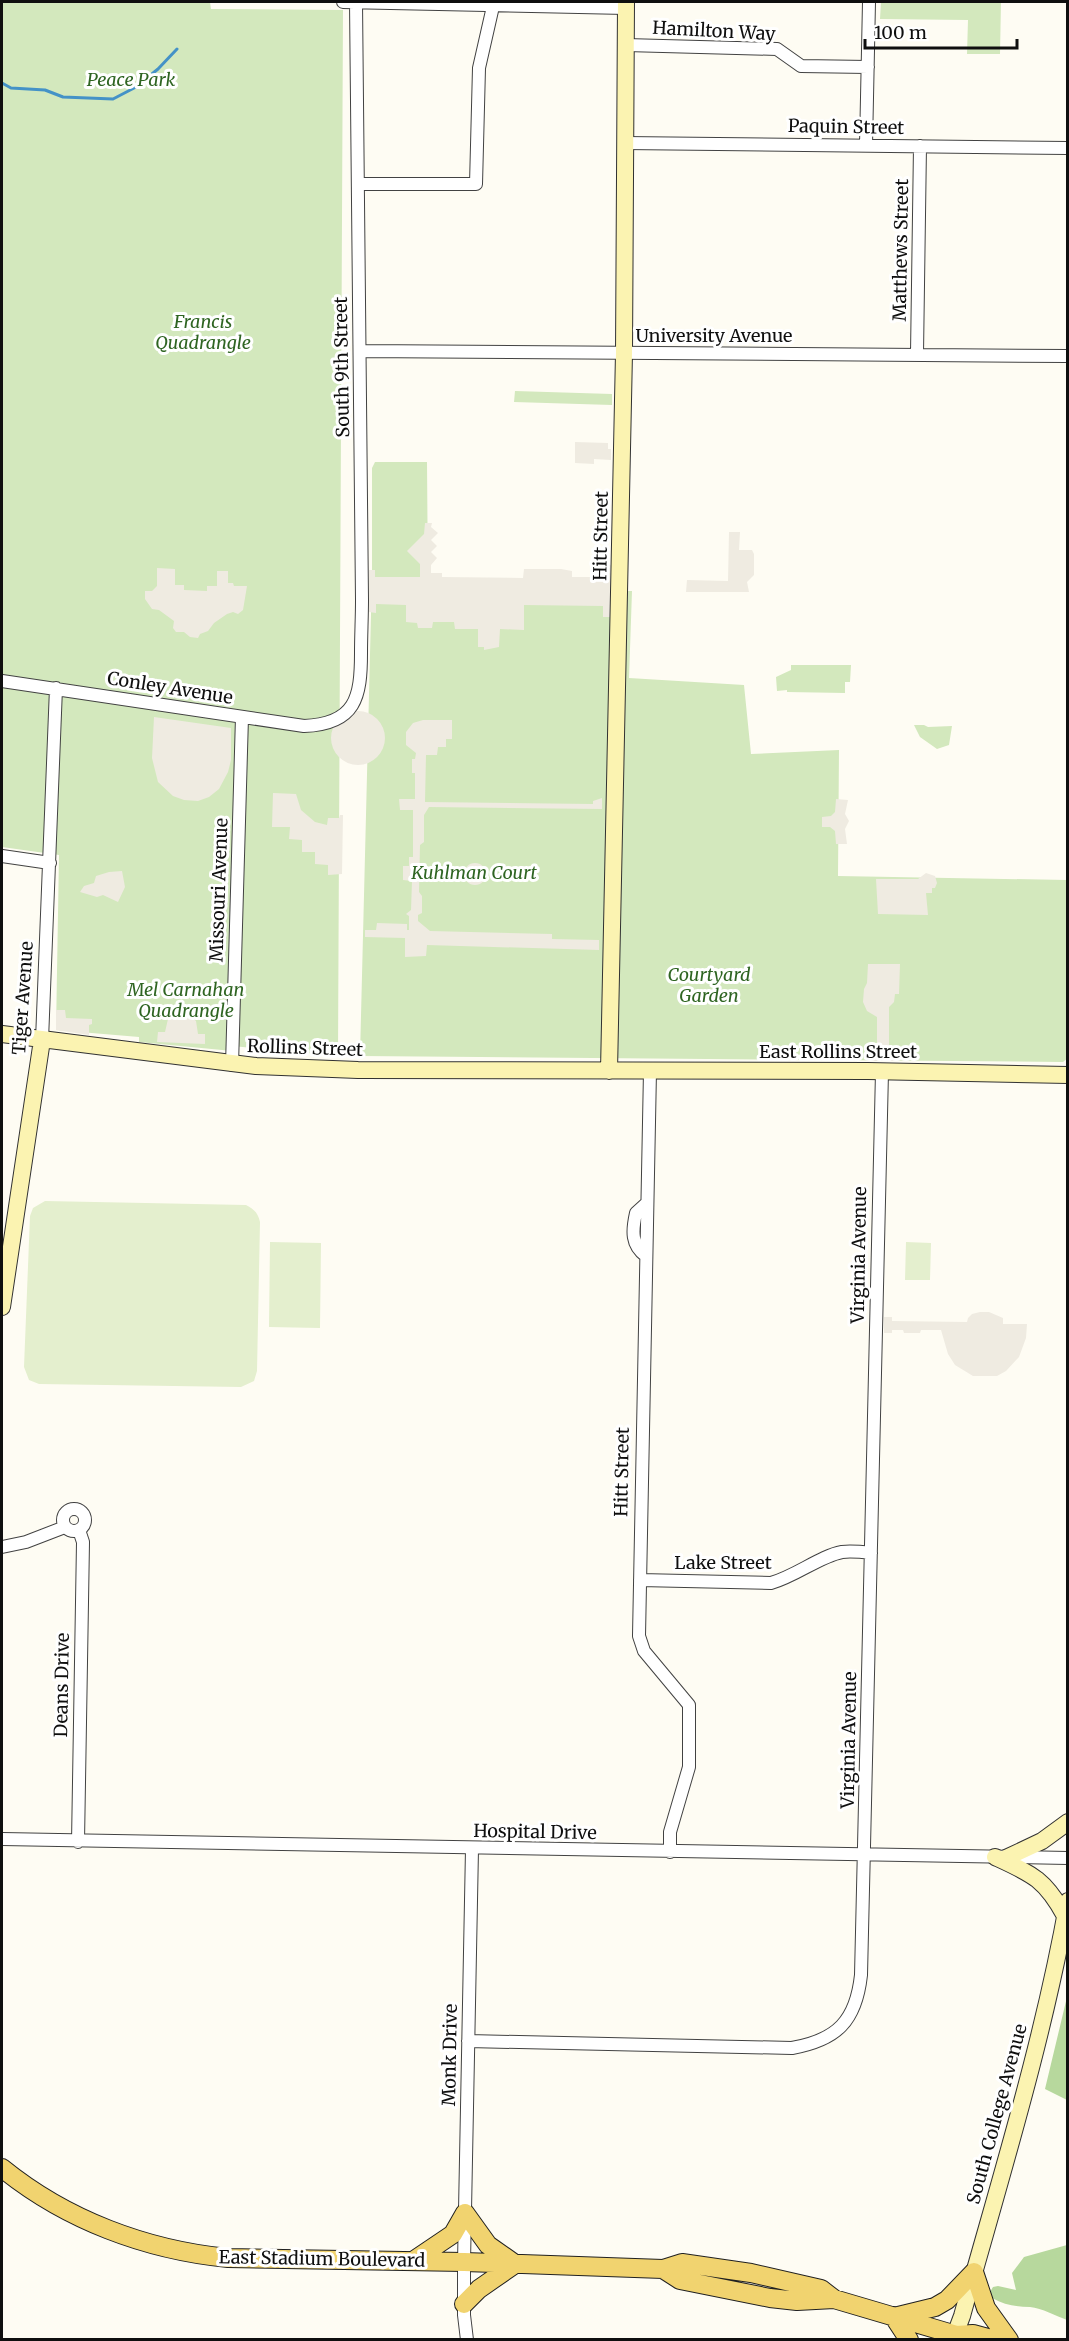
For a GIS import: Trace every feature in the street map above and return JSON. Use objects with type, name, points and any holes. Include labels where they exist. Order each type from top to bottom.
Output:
[{"type":"main road","name":"East Stadium Boulevard","points":[[2,2168],[33,2191],[91,2223],[120,2235],[187,2253],[228,2258],[464,2262],[663,2269],[680,2280],[770,2298],[797,2301],[834,2299],[956,2338],[973,2334],[995,2340]]},
{"type":"main road","points":[[414,2261],[453,2234],[465,2213],[488,2245],[515,2264],[479,2289],[464,2304]]},
{"type":"main road","points":[[909,2340],[894,2317],[935,2307],[947,2300],[974,2272],[986,2308],[1009,2340]]},
{"type":"street","points":[[343,2],[626,5]]},
{"type":"street","name":"South 9th Street","points":[[333,721],[347,712],[357,697],[361,683],[356,2]]},
{"type":"street","points":[[866,146],[869,2]]},
{"type":"street","points":[[359,184],[476,184],[479,68],[494,3]]},
{"type":"street","name":"Hitt Street","points":[[609,1071],[624,353],[626,5]]},
{"type":"street","name":"Hamilton Way","points":[[626,45],[777,49],[801,66],[868,68]]},
{"type":"street","name":"Paquin Street","points":[[624,143],[1068,148]]},
{"type":"street","name":"Matthews Street","points":[[917,354],[920,146]]},
{"type":"street","name":"University Avenue","points":[[360,351],[1068,356]]},
{"type":"street","name":"Conley Avenue","points":[[2,681],[304,726],[333,721]]},
{"type":"street","name":"Tiger Avenue","points":[[2,1307],[42,1040],[56,688]]},
{"type":"street","name":"Missouri Avenue","points":[[232,1065],[242,717]]},
{"type":"street","points":[[2,856],[50,863]]},
{"type":"street","name":"Rollins Street","points":[[2,1034],[232,1065],[358,1070],[609,1071]]},
{"type":"street","name":"East Rollins Street","points":[[609,1071],[1068,1075]]},
{"type":"street","name":"Hitt Street","points":[[650,1071],[640,1644],[689,1705],[689,1767],[670,1832],[670,1852]]},
{"type":"street","name":"Virginia Avenue","points":[[468,2041],[792,2048],[814,2044],[832,2035],[854,2010],[859,1992],[864,1856],[882,1072]]},
{"type":"street","points":[[76,1509],[82,1513],[85,1520],[83,1527],[79,1530],[72,1531],[65,1527],[64,1514],[69,1510],[76,1509]]},
{"type":"street","points":[[2,1547],[26,1542],[65,1527]]},
{"type":"street","name":"Deans Drive","points":[[78,1842],[83,1542],[79,1530]]},
{"type":"street","name":"Lake Street","points":[[640,1580],[771,1583],[788,1578],[829,1556],[842,1552],[871,1553]]},
{"type":"street","points":[[1001,1858],[1036,1845],[1068,1822]]},
{"type":"street","name":"Hospital Drive","points":[[2,1839],[1068,1858]]},
{"type":"street","name":"Monk Drive","points":[[467,2340],[464,2262],[472,1849]]},
{"type":"street","points":[[1001,1858],[1038,1878],[1066,1909]]},
{"type":"street","name":"South College Avenue","points":[[956,2338],[1023,2094],[1061,1974],[1066,1909]]},
{"type":"green space","points":[[2,2],[210,2],[211,9],[343,10],[338,1056],[232,1046],[232,1051],[139,1042],[139,1037],[56,1030],[59,855],[2,847]]},
{"type":"green space","points":[[881,2],[1001,2],[1000,54],[967,54],[968,20],[880,19]]},
{"type":"green space","points":[[515,391],[612,394],[612,405],[514,402]]},
{"type":"green space","points":[[375,462],[427,462],[428,590],[632,591],[629,678],[744,685],[751,754],[839,750],[838,876],[1067,880],[1068,1058],[1063,1062],[360,1056],[372,574],[372,468]]},
{"type":"green space","points":[[791,665],[851,665],[850,682],[845,682],[845,693],[777,691],[776,677],[791,670]]},
{"type":"green space","points":[[914,725],[952,726],[949,745],[937,749],[920,737]]},
{"type":"green space","points":[[45,1201],[246,1205],[253,1210],[260,1222],[257,1371],[254,1381],[241,1387],[39,1384],[29,1380],[24,1367],[30,1216],[33,1208]]},
{"type":"green space","points":[[270,1242],[321,1243],[320,1328],[269,1327]]},
{"type":"green space","points":[[906,1242],[931,1243],[930,1280],[905,1280]]},
{"type":"green space","points":[[1067,1997],[1068,2100],[1045,2089]]},
{"type":"green space","points":[[1067,2245],[1067,2320],[1039,2309],[1011,2305],[992,2298],[990,2292],[993,2287],[1016,2290],[1012,2273],[1024,2257]]},
{"type":"shaded area","points":[[575,442],[608,443],[608,449],[611,449],[611,460],[594,459],[594,464],[575,463]]},
{"type":"shaded area","points":[[425,523],[432,523],[431,527],[438,533],[431,540],[437,546],[431,552],[437,558],[431,565],[431,573],[442,573],[442,577],[523,578],[524,569],[561,569],[572,571],[572,577],[602,577],[602,570],[606,570],[607,564],[611,565],[610,617],[603,617],[603,606],[524,605],[524,630],[500,629],[499,647],[484,650],[484,647],[478,647],[478,629],[455,629],[454,622],[433,622],[432,628],[418,628],[417,623],[406,622],[406,605],[376,604],[376,613],[369,612],[369,570],[375,570],[375,577],[420,577],[420,564],[407,551],[424,534]]},
{"type":"shaded area","points":[[729,532],[740,532],[739,550],[752,550],[754,554],[754,575],[747,582],[749,592],[686,592],[687,580],[728,581]]},
{"type":"shaded area","points":[[157,568],[175,569],[175,585],[184,585],[184,590],[207,591],[207,586],[217,586],[217,571],[228,571],[228,583],[233,583],[234,586],[247,586],[243,610],[238,614],[233,612],[227,614],[214,623],[208,631],[200,634],[198,638],[190,637],[184,632],[176,632],[173,628],[174,621],[159,610],[152,609],[145,599],[145,591],[152,591],[157,586]]},
{"type":"shaded area","points":[[353,711],[363,711],[373,715],[381,723],[385,738],[381,753],[373,761],[363,765],[353,765],[343,761],[335,753],[331,743],[331,733],[335,723],[343,715]]},
{"type":"shaded area","points":[[154,717],[231,728],[231,760],[228,772],[219,789],[209,797],[198,801],[184,800],[173,796],[158,782],[152,758]]},
{"type":"shaded area","points":[[423,720],[452,720],[452,739],[446,739],[446,747],[438,747],[437,755],[426,755],[425,802],[593,804],[593,801],[602,798],[602,809],[429,807],[424,815],[424,842],[420,845],[419,892],[422,896],[422,913],[418,915],[418,921],[430,931],[552,934],[552,939],[599,940],[599,950],[427,945],[426,956],[405,957],[405,938],[365,937],[365,930],[376,930],[377,923],[407,924],[407,930],[409,930],[409,916],[406,914],[411,910],[412,881],[403,880],[403,866],[409,866],[409,857],[413,857],[413,810],[400,810],[399,799],[415,799],[415,773],[412,773],[412,759],[415,759],[416,753],[406,745],[406,732],[413,723]]},
{"type":"shaded area","points":[[273,793],[296,794],[301,810],[315,822],[327,825],[328,818],[339,818],[343,815],[342,874],[328,875],[328,865],[315,864],[315,852],[302,852],[302,840],[289,839],[290,827],[272,827]]},
{"type":"shaded area","points":[[836,799],[848,800],[845,814],[849,821],[845,829],[847,844],[836,844],[835,831],[830,827],[822,827],[822,817],[831,816],[835,812]]},
{"type":"shaded area","points":[[471,863],[479,863],[486,870],[486,878],[479,885],[471,885],[464,878],[464,870]]},
{"type":"shaded area","points":[[122,871],[125,887],[118,902],[103,895],[97,897],[80,892],[84,886],[94,883],[96,876]]},
{"type":"shaded area","points":[[926,873],[935,876],[937,883],[935,888],[932,888],[932,893],[926,893],[928,915],[878,914],[876,879],[918,879]]},
{"type":"shaded area","points":[[868,964],[900,964],[899,994],[895,994],[894,1002],[889,1007],[889,1051],[898,1061],[867,1061],[877,1050],[877,1017],[867,1011],[863,1002]]},
{"type":"shaded area","points":[[175,1005],[190,1005],[190,1016],[196,1021],[198,1034],[205,1034],[205,1044],[157,1042],[158,1032],[165,1032],[168,1019],[175,1015]]},
{"type":"shaded area","points":[[56,1010],[65,1010],[66,1018],[92,1019],[92,1024],[89,1025],[89,1035],[56,1030]]},
{"type":"shaded area","points":[[989,1312],[1003,1318],[1003,1324],[1027,1324],[1026,1338],[1019,1357],[1006,1371],[997,1376],[973,1376],[955,1365],[948,1354],[941,1330],[904,1333],[903,1330],[892,1330],[892,1333],[884,1333],[884,1317],[892,1317],[892,1321],[967,1322],[972,1314]]},
{"type":"waterway","points":[[2,83],[11,88],[45,90],[63,97],[113,99],[136,87],[177,49]]},
{"type":"park label","name":"Peace Park","points":[[131,80]]},
{"type":"park label","name":"Francis Quadrangle","points":[[203,332]]},
{"type":"park label","name":"Kuhlman Court","points":[[474,873]]},
{"type":"park label","name":"Courtyard Garden","points":[[709,985]]},
{"type":"park label","name":"Mel Carnahan Quadrangle","points":[[186,1000]]}]
